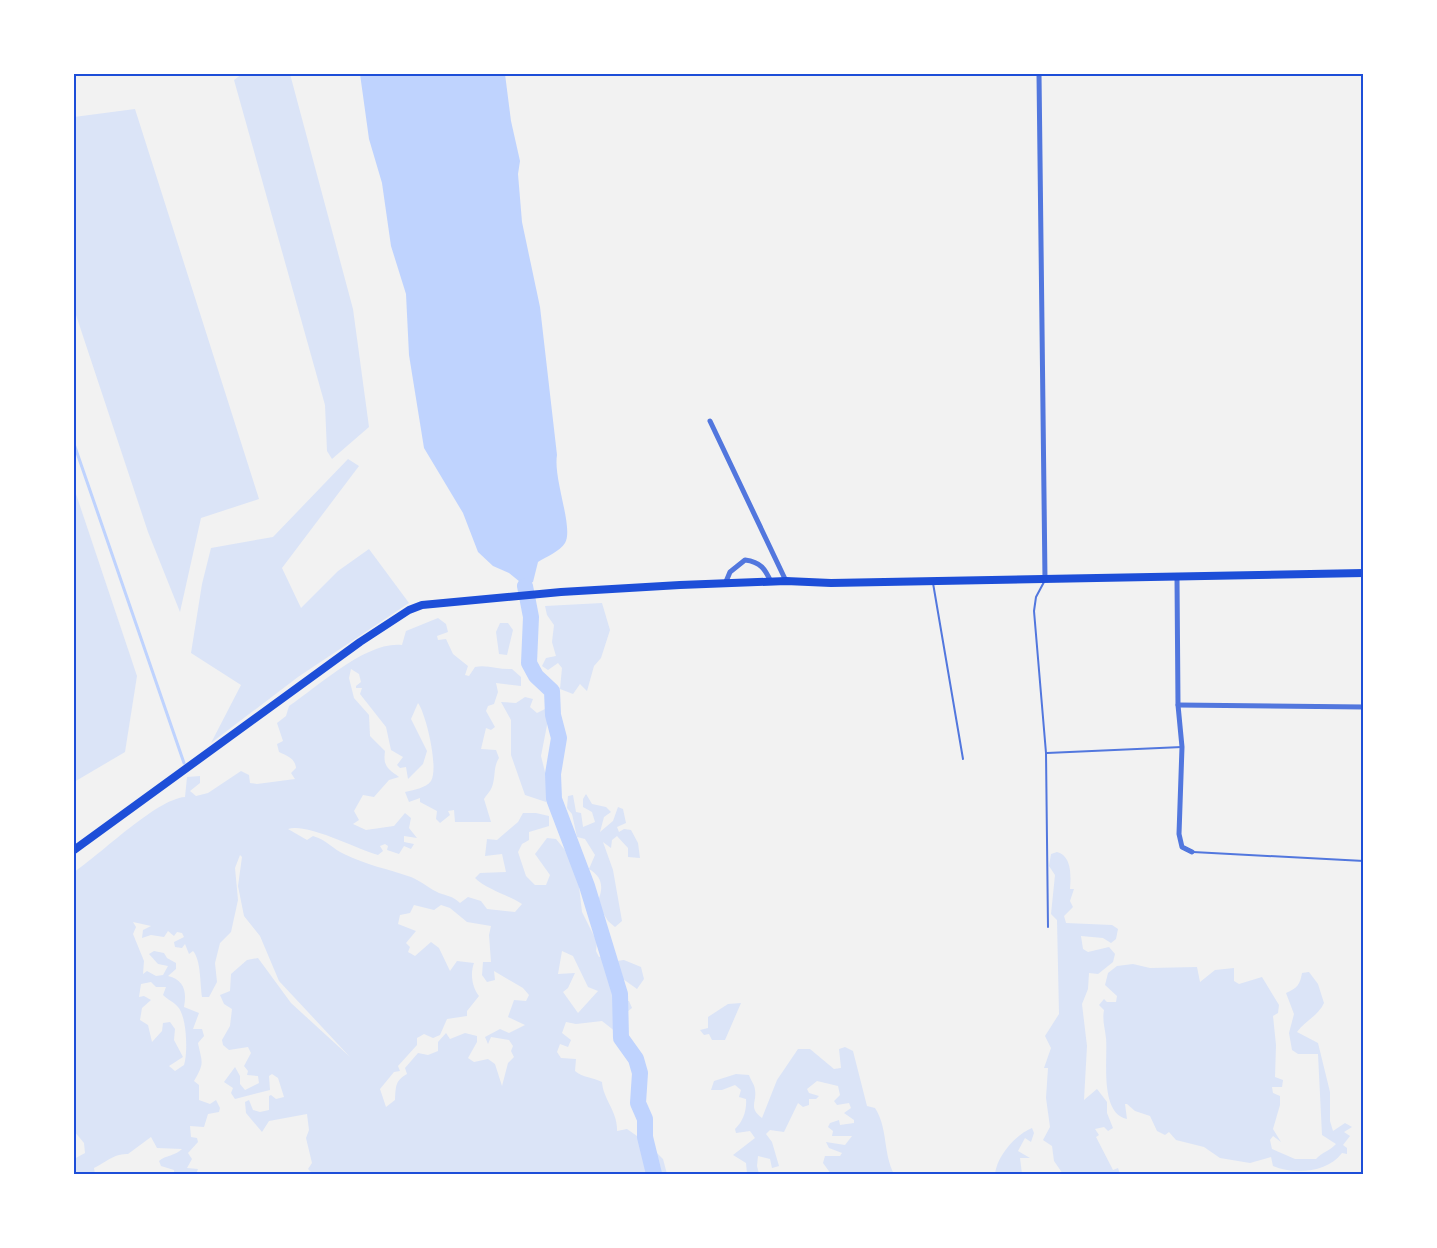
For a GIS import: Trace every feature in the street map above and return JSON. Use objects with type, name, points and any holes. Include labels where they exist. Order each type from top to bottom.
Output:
[{"type":"main road","points":[[74,850],[383,626],[409,610],[446,600],[786,581],[831,583],[1364,573]]},
{"type":"street","points":[[1039,74],[1045,579]]},
{"type":"street","points":[[710,421],[786,581]]},
{"type":"street","points":[[725,584],[730,572],[746,560],[755,561],[764,568],[771,582]]},
{"type":"street","points":[[1178,578],[1178,705],[1182,747],[1179,834],[1182,847],[1192,852]]},
{"type":"street","points":[[1178,705],[1364,707]]},
{"type":"lane","points":[[1045,579],[1036,597],[1034,611],[1046,753],[1048,927]]},
{"type":"lane","points":[[933,580],[963,759]]},
{"type":"lane","points":[[1046,753],[1182,747]]},
{"type":"lane","points":[[1192,852],[1364,861]]},
{"type":"shaded area","points":[[242,74],[290,74],[353,309],[369,427],[332,459],[327,451],[325,405],[234,80]]},
{"type":"shaded area","points":[[135,109],[259,499],[201,518],[180,612],[148,532],[74,309],[74,117]]},
{"type":"shaded area","points":[[348,459],[359,466],[282,568],[301,608],[338,571],[369,549],[409,603],[298,677],[211,743],[241,685],[191,653],[202,584],[211,548],[273,537]]},
{"type":"shaded area","points":[[74,488],[137,676],[125,752],[74,782]]},
{"type":"shaded area","points":[[602,603],[610,630],[601,658],[594,666],[587,691],[580,684],[573,694],[560,689],[562,668],[558,663],[548,670],[542,666],[546,658],[556,656],[552,642],[554,625],[547,615],[545,606]]},
{"type":"shaded area","points":[[438,618],[446,624],[448,632],[437,636],[438,640],[446,639],[453,654],[468,666],[465,675],[469,676],[475,667],[484,666],[512,669],[521,677],[521,686],[496,683],[498,692],[494,704],[488,706],[486,711],[495,727],[491,730],[486,728],[481,749],[496,750],[499,758],[492,787],[484,799],[491,822],[455,822],[454,810],[448,811],[450,815],[440,823],[436,819],[437,811],[420,802],[420,798],[409,802],[405,792],[426,785],[431,781],[433,774],[433,754],[421,709],[418,703],[411,719],[427,751],[423,764],[408,779],[406,767],[400,768],[397,765],[403,757],[391,750],[386,727],[360,694],[362,688],[356,688],[361,682],[359,674],[351,669],[349,678],[354,698],[369,715],[370,736],[385,751],[387,766],[399,777],[389,780],[374,797],[363,795],[354,811],[359,820],[353,824],[366,830],[394,826],[405,813],[411,818],[409,828],[417,838],[404,836],[404,842],[414,844],[411,849],[404,846],[399,854],[387,850],[388,846],[385,844],[380,846],[383,851],[378,855],[319,833],[297,828],[288,829],[307,840],[313,836],[361,861],[411,877],[460,903],[468,897],[481,901],[487,909],[515,912],[522,904],[475,878],[480,873],[506,872],[502,854],[485,856],[487,839],[497,840],[518,822],[523,813],[549,816],[549,826],[529,832],[529,840],[522,844],[518,852],[526,876],[535,885],[546,885],[550,875],[535,854],[547,838],[556,839],[565,850],[578,878],[582,912],[597,942],[596,951],[599,957],[614,953],[617,961],[624,960],[641,967],[644,979],[637,989],[623,979],[611,980],[618,1000],[629,1001],[632,1008],[623,1015],[624,1026],[618,1040],[616,1032],[602,1021],[576,1024],[566,1022],[562,1033],[571,1040],[568,1047],[560,1044],[557,1052],[561,1058],[576,1059],[575,1071],[578,1073],[602,1082],[617,1124],[617,1131],[627,1129],[637,1136],[651,1138],[651,1147],[663,1159],[667,1174],[313,1174],[308,1169],[312,1163],[306,1138],[309,1130],[307,1114],[269,1121],[262,1132],[246,1113],[245,1102],[249,1100],[253,1110],[260,1112],[269,1110],[269,1096],[276,1099],[284,1097],[278,1078],[272,1074],[269,1076],[270,1090],[235,1099],[231,1093],[233,1088],[224,1082],[235,1067],[240,1076],[240,1084],[245,1090],[259,1083],[258,1076],[247,1075],[248,1071],[244,1066],[251,1053],[248,1047],[229,1050],[223,1045],[222,1040],[230,1026],[232,1009],[224,1004],[220,995],[230,991],[231,974],[247,960],[258,958],[291,1003],[350,1057],[279,981],[260,936],[244,916],[238,886],[242,857],[240,855],[235,868],[238,900],[231,932],[220,943],[215,963],[217,982],[209,997],[202,997],[196,955],[193,951],[189,954],[185,944],[182,948],[175,947],[174,942],[184,937],[182,933],[177,932],[174,936],[168,931],[164,937],[151,935],[142,938],[143,930],[151,926],[133,922],[136,927],[133,934],[144,961],[143,974],[147,971],[156,976],[163,975],[168,966],[158,964],[149,954],[154,951],[164,953],[167,958],[176,963],[176,969],[168,976],[181,983],[185,996],[184,1007],[199,1013],[193,1029],[202,1029],[204,1036],[198,1043],[202,1062],[194,1081],[199,1085],[199,1100],[210,1104],[216,1100],[220,1108],[219,1112],[208,1114],[204,1127],[190,1126],[191,1137],[197,1138],[198,1142],[188,1153],[192,1159],[187,1168],[198,1169],[196,1174],[174,1174],[174,1170],[161,1166],[159,1161],[182,1149],[157,1148],[151,1137],[128,1154],[114,1157],[94,1168],[95,1174],[74,1174],[74,1159],[85,1153],[84,1143],[74,1131],[74,872],[144,817],[173,800],[185,797],[187,777],[200,776],[200,783],[190,791],[196,796],[208,793],[241,771],[249,775],[250,783],[295,779],[291,773],[296,768],[294,762],[279,752],[277,744],[283,741],[277,723],[286,716],[289,706],[358,657],[373,650],[402,645],[406,631]],"holes":[[[414,905],[434,910],[441,905],[450,908],[467,922],[491,926],[489,935],[491,962],[483,962],[482,975],[487,982],[495,980],[494,971],[523,988],[529,995],[526,1001],[514,1000],[508,1017],[525,1025],[509,1033],[500,1029],[485,1037],[488,1044],[491,1037],[509,1040],[513,1046],[511,1051],[514,1057],[508,1063],[502,1086],[495,1064],[488,1059],[474,1062],[468,1058],[477,1042],[477,1036],[465,1033],[450,1039],[446,1033],[438,1042],[438,1051],[428,1055],[418,1053],[405,1068],[407,1074],[397,1084],[395,1100],[386,1107],[380,1089],[394,1072],[400,1071],[398,1066],[417,1045],[417,1038],[424,1034],[433,1038],[440,1035],[447,1019],[467,1016],[467,1011],[479,996],[472,980],[474,963],[457,961],[450,971],[439,948],[431,942],[415,956],[408,952],[410,947],[406,943],[416,931],[398,924],[400,915],[410,913]],[[562,951],[573,956],[588,987],[598,991],[578,1013],[563,992],[568,988],[575,973],[558,974]],[[151,982],[156,987],[166,987],[163,995],[181,1012],[185,1027],[186,1052],[184,1065],[175,1071],[169,1066],[183,1057],[174,1040],[175,1029],[170,1022],[163,1023],[162,1031],[152,1042],[148,1025],[140,1020],[142,1008],[151,1000],[144,996],[139,997],[141,984]]]},
{"type":"shaded area","points":[[500,623],[508,623],[513,630],[507,655],[499,654],[496,632]]},
{"type":"shaded area","points":[[525,697],[533,699],[530,707],[537,713],[545,709],[548,720],[541,756],[547,780],[546,802],[525,795],[511,755],[511,720],[501,702],[516,703]]},
{"type":"shaded area","points":[[586,794],[592,804],[606,807],[611,812],[604,817],[600,832],[613,821],[618,807],[623,809],[626,823],[617,827],[619,832],[624,829],[631,830],[638,843],[640,858],[628,857],[628,848],[617,836],[612,840],[611,848],[603,842],[613,870],[622,921],[615,927],[608,921],[597,903],[601,893],[601,884],[594,872],[589,869],[595,855],[585,839],[577,837],[572,814],[567,808],[568,796],[573,795],[576,812],[581,813],[583,827],[595,822],[592,812],[583,807]]},
{"type":"shaded area","points":[[1057,852],[1062,854],[1068,862],[1070,889],[1074,889],[1070,901],[1073,907],[1064,916],[1066,923],[1112,925],[1118,929],[1116,939],[1111,943],[1103,938],[1081,936],[1083,949],[1088,952],[1109,947],[1115,954],[1113,962],[1098,974],[1089,973],[1088,989],[1082,1004],[1087,1046],[1084,1100],[1097,1089],[1107,1102],[1107,1113],[1113,1128],[1108,1131],[1104,1127],[1095,1129],[1099,1135],[1096,1137],[1113,1170],[1118,1168],[1120,1174],[1063,1174],[1054,1161],[1052,1146],[1043,1140],[1050,1127],[1046,1098],[1048,1068],[1044,1068],[1051,1048],[1045,1036],[1059,1014],[1057,920],[1051,914],[1055,875],[1049,866],[1051,854]]},
{"type":"shaded area","points":[[1133,964],[1150,968],[1197,967],[1200,982],[1215,970],[1234,968],[1234,981],[1239,984],[1262,977],[1279,1005],[1278,1013],[1273,1016],[1276,1045],[1275,1077],[1283,1080],[1282,1087],[1272,1087],[1273,1093],[1280,1096],[1280,1105],[1273,1129],[1281,1142],[1273,1136],[1270,1140],[1272,1149],[1295,1159],[1316,1159],[1336,1144],[1322,1135],[1318,1054],[1298,1054],[1292,1050],[1289,1033],[1294,1014],[1286,993],[1297,986],[1302,973],[1309,972],[1318,984],[1324,1003],[1297,1032],[1318,1043],[1330,1092],[1330,1121],[1333,1131],[1345,1123],[1352,1127],[1344,1132],[1350,1136],[1343,1145],[1347,1148],[1347,1154],[1342,1153],[1336,1160],[1319,1168],[1291,1171],[1273,1166],[1271,1157],[1250,1163],[1220,1158],[1204,1147],[1176,1140],[1169,1132],[1165,1135],[1157,1131],[1150,1116],[1135,1111],[1127,1104],[1125,1104],[1127,1119],[1118,1115],[1112,1107],[1109,1096],[1104,1010],[1099,1005],[1104,999],[1107,1002],[1116,1002],[1117,996],[1105,985],[1108,973],[1117,966]]},
{"type":"shaded area","points":[[741,1003],[725,1040],[712,1040],[709,1034],[704,1035],[700,1030],[708,1028],[708,1017],[728,1004]]},
{"type":"shaded area","points":[[845,1047],[853,1051],[867,1106],[875,1108],[879,1116],[888,1158],[894,1174],[831,1174],[823,1163],[825,1156],[840,1156],[842,1153],[829,1148],[826,1142],[845,1145],[852,1136],[832,1136],[833,1131],[828,1127],[830,1123],[839,1120],[840,1125],[854,1123],[854,1120],[844,1113],[851,1108],[849,1103],[837,1105],[834,1101],[840,1095],[838,1086],[817,1081],[807,1089],[809,1093],[819,1096],[816,1099],[809,1099],[809,1105],[803,1107],[798,1103],[784,1132],[770,1130],[766,1134],[772,1142],[779,1166],[772,1168],[770,1159],[758,1156],[759,1174],[747,1174],[746,1163],[733,1155],[755,1138],[750,1131],[736,1133],[735,1129],[744,1116],[746,1099],[739,1097],[741,1090],[735,1085],[722,1090],[711,1090],[714,1081],[736,1074],[749,1075],[755,1088],[754,1108],[762,1118],[777,1080],[798,1049],[810,1049],[834,1069],[841,1068],[839,1049]]},
{"type":"shaded area","points":[[1032,1128],[1034,1133],[1031,1142],[1025,1138],[1018,1151],[1030,1158],[1020,1158],[1022,1174],[995,1174],[1003,1153],[1019,1136]]},
{"type":"water","points":[[360,74],[505,74],[511,121],[520,161],[518,174],[522,222],[540,307],[558,477],[567,526],[567,536],[563,546],[538,562],[533,582],[525,586],[509,573],[493,566],[478,552],[463,513],[424,448],[409,355],[406,294],[391,246],[382,183],[369,139]]},
{"type":"waterway","points":[[74,444],[184,763]]},
{"type":"waterway","points":[[525,586],[531,617],[529,663],[536,676],[552,691],[553,715],[559,738],[553,774],[554,799],[587,886],[620,994],[621,1038],[636,1059],[640,1073],[638,1103],[645,1119],[645,1137],[654,1174]]}]
